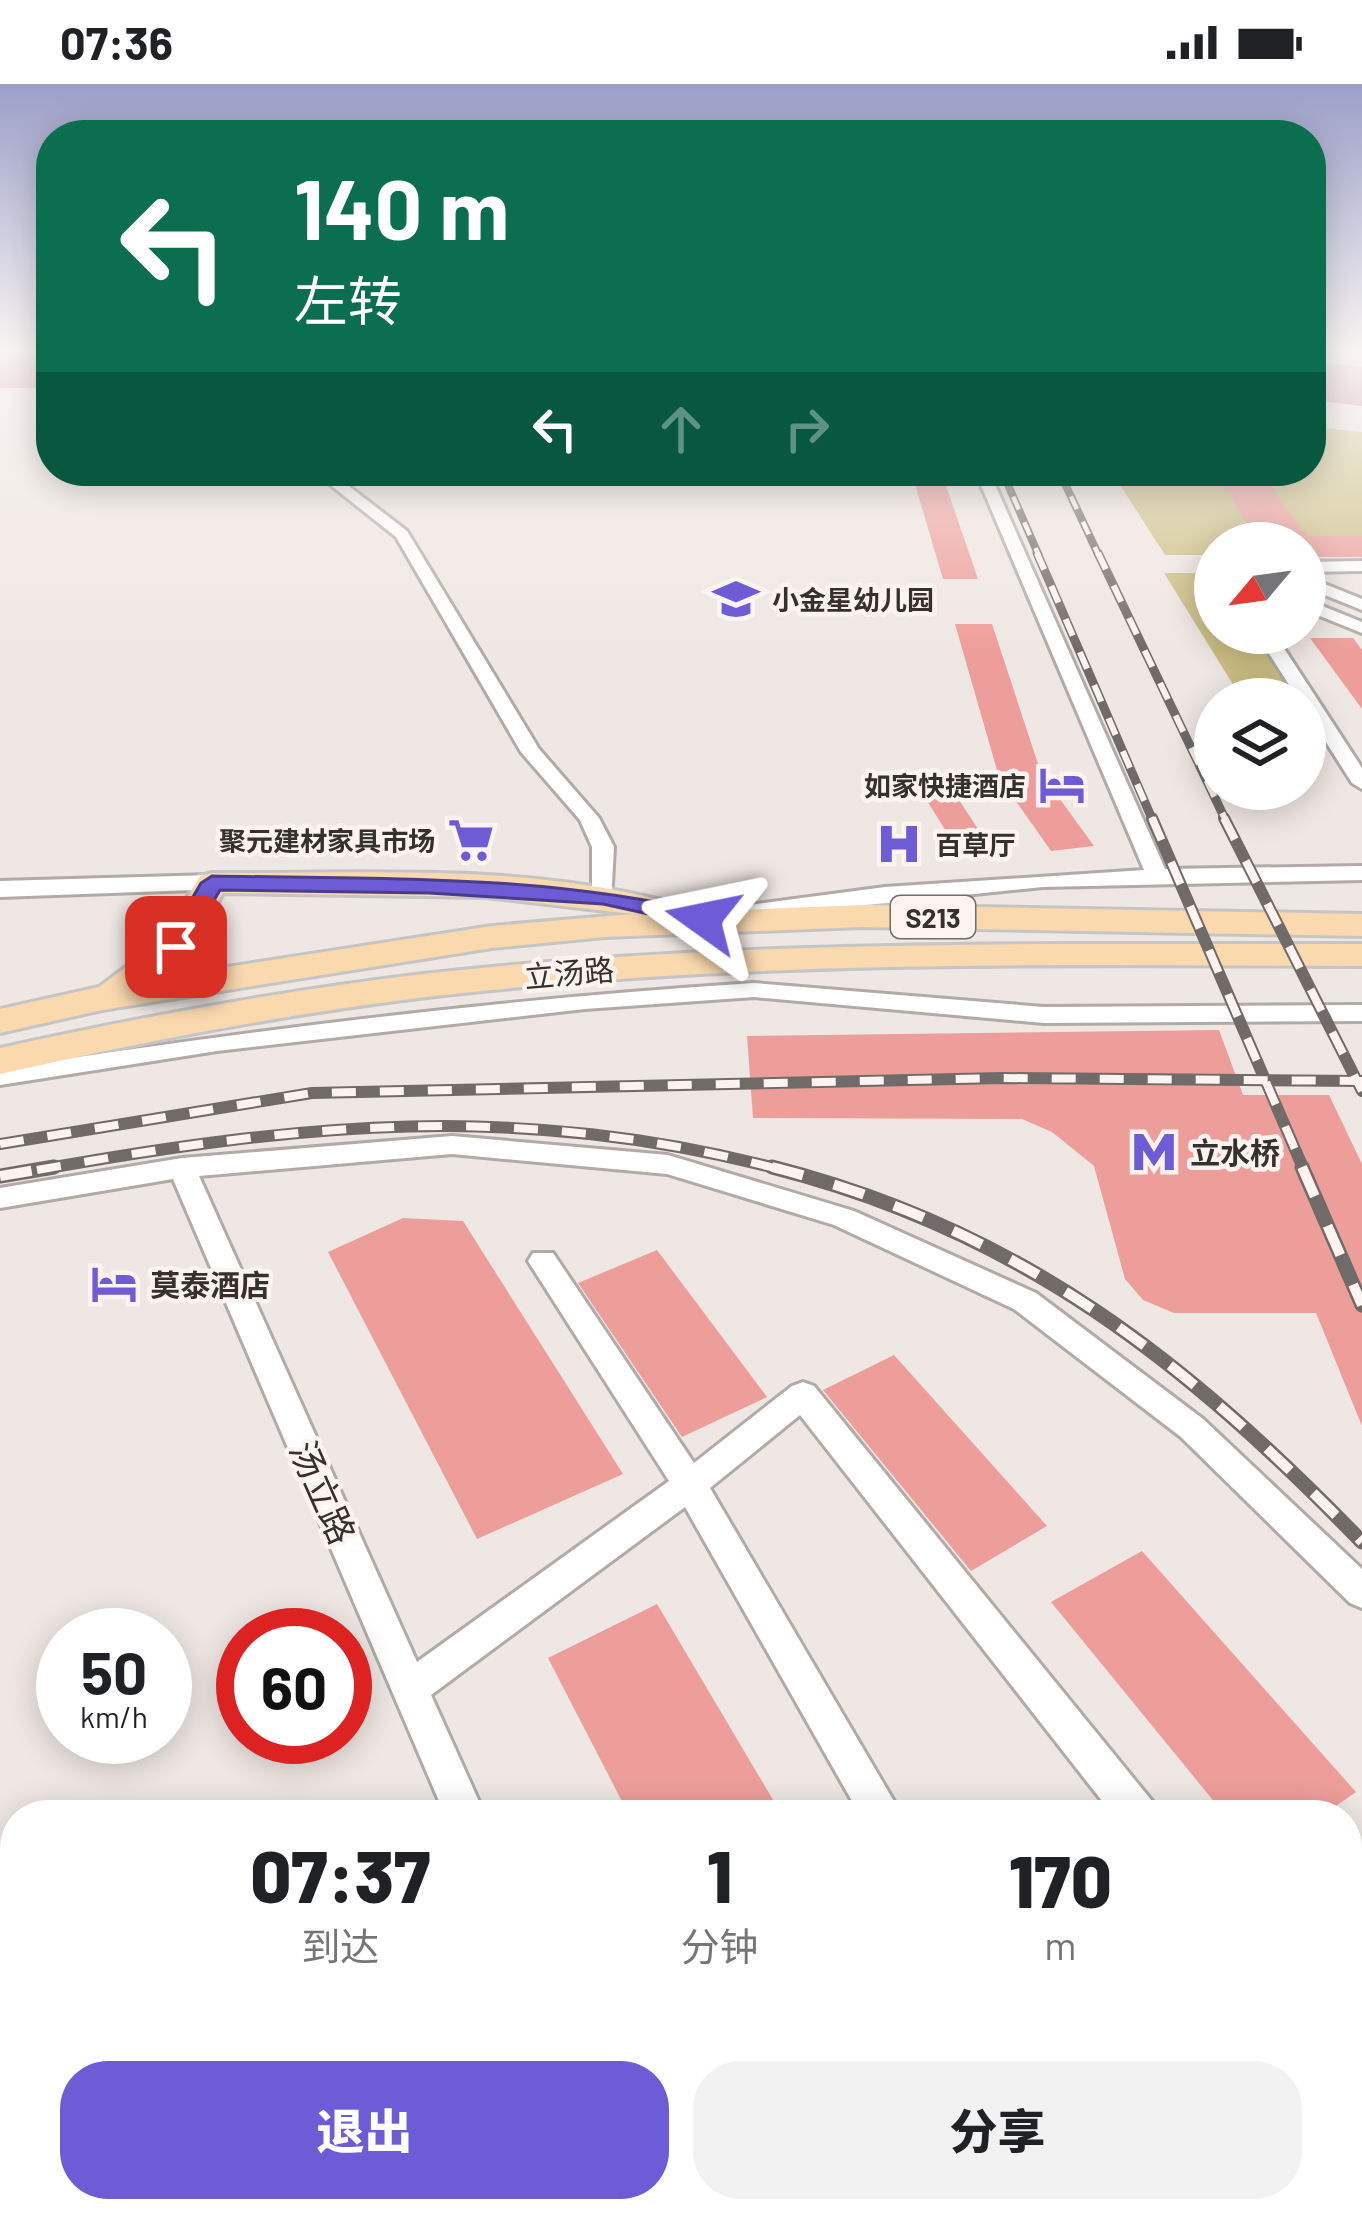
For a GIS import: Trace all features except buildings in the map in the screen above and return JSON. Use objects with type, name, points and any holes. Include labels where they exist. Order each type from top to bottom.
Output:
[{"type":"main road","points":[[101,998],[176,947],[212,883],[429,886],[603,898],[703,919]]},
{"type":"main road","name":"立汤路","points":[[0,1021],[101,998],[492,937],[703,919],[862,916],[1362,925]]},
{"type":"main road","name":"立汤路","points":[[0,1060],[119,1033],[395,989],[560,972],[712,962],[1110,954],[1362,956]]},
{"type":"street","points":[[340,486],[402,534],[531,752],[589,818],[603,847],[603,898]]},
{"type":"street","points":[[988,486],[1156,873]]},
{"type":"street","points":[[1326,567],[1362,566]]},
{"type":"street","points":[[1326,590],[1362,605]]},
{"type":"street","points":[[1326,613],[1362,628]]},
{"type":"street","points":[[1279,654],[1362,783]]},
{"type":"street","name":"立汤路","points":[[703,919],[832,897],[1156,873],[1362,873]]},
{"type":"street","points":[[0,889],[212,883]]},
{"type":"street","name":"立汤路","points":[[0,1077],[217,1043],[584,1001],[754,990],[1044,1015],[1362,1013]]},
{"type":"street","points":[[0,1198],[182,1168],[452,1145],[668,1165],[844,1218],[1025,1301],[1192,1428],[1362,1592]]},
{"type":"street","name":"汤立路","points":[[182,1168],[459,1800]]},
{"type":"street","points":[[543,1261],[689,1485],[874,1800]]},
{"type":"street","points":[[411,1688],[689,1485],[803,1395],[1126,1800]]},
{"type":"shaded area","points":[[1326,451],[1362,451],[1362,552],[1326,546],[1326,522],[1194,522],[1194,555],[1165,555],[1121,486],[1326,486]]},
{"type":"shaded area","points":[[1164,573],[1194,573],[1194,621]]},
{"type":"shaded area","points":[[1214,654],[1273,654],[1288,678],[1229,678]]},
{"type":"railway","points":[[1009,486],[1039,556]]},
{"type":"railway","points":[[1066,486],[1099,556]]},
{"type":"railway","points":[[1037,553],[1153,821]]},
{"type":"railway","points":[[1098,553],[1226,821]]},
{"type":"railway","points":[[1152,818],[1265,1080]]},
{"type":"railway","points":[[1224,818],[1357,1081]]},
{"type":"railway","points":[[0,1144],[312,1093],[1003,1078],[1265,1080]]},
{"type":"railway","points":[[1265,1080],[1357,1081]]},
{"type":"railway","points":[[1265,1080],[1304,1170]]},
{"type":"railway","points":[[1357,1081],[1362,1081]]},
{"type":"railway","points":[[1357,1081],[1362,1091]]},
{"type":"railway","points":[[37,1170],[228,1140],[410,1126],[592,1134],[779,1169]]},
{"type":"railway","points":[[0,1176],[54,1167]]},
{"type":"railway","points":[[772,1167],[779,1169]]},
{"type":"railway","points":[[1302,1167],[1362,1305]]},
{"type":"railway","points":[[779,1169],[783,1170]]},
{"type":"railway","points":[[779,1169],[862,1194],[944,1227],[1022,1266],[1094,1310],[1231,1416],[1362,1542]]},
{"type":"place","name":"小金星幼儿园","points":[[736,599]]},
{"type":"place","name":"如家快捷酒店","points":[[1062,785]]},
{"type":"place","name":"聚元建材家具市场","points":[[471,840]]},
{"type":"place","name":"百草厅","points":[[899,844]]},
{"type":"place","name":"立水桥","points":[[1154,1152]]},
{"type":"place","name":"莫泰酒店","points":[[114,1284]]},
{"type":"route","points":[[176,947],[212,883],[429,886],[603,898],[703,919]]}]
